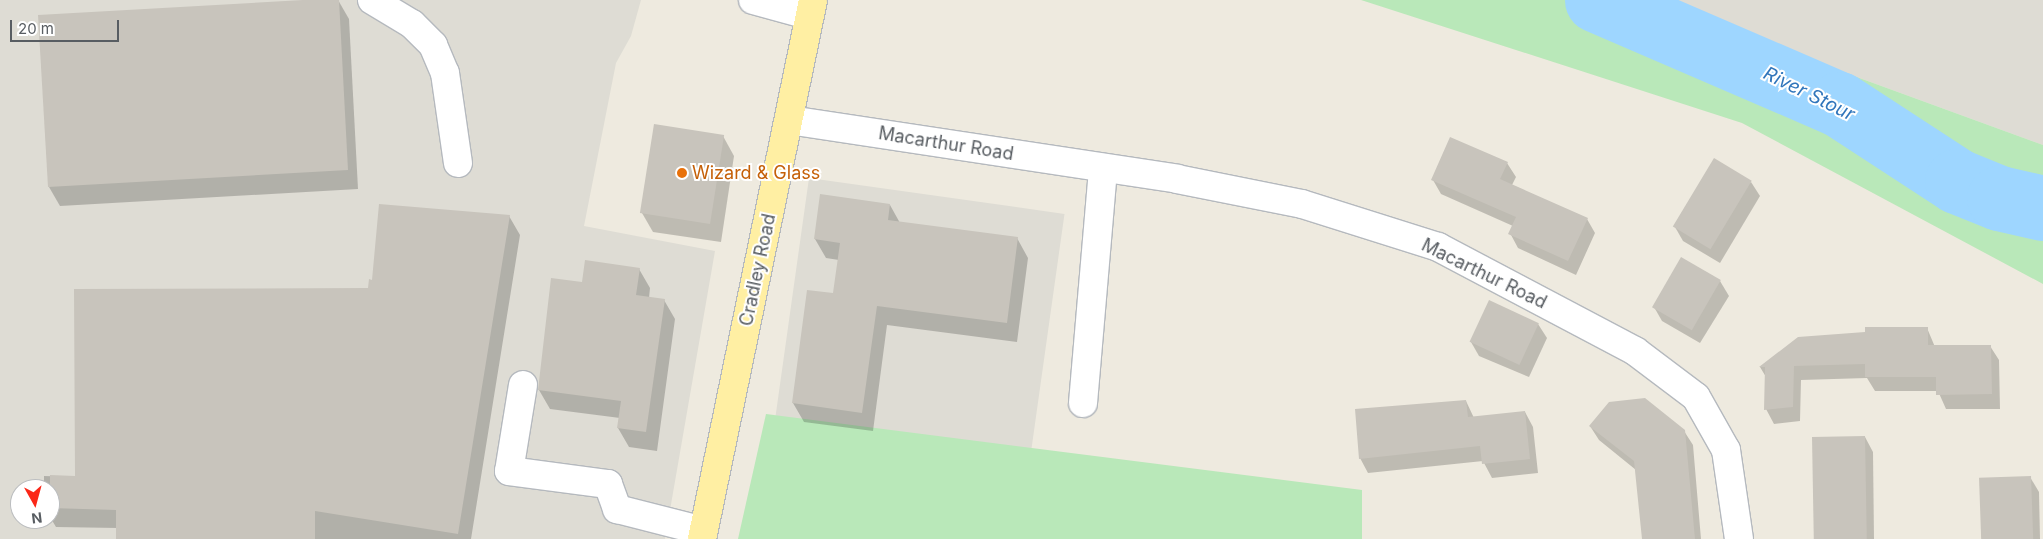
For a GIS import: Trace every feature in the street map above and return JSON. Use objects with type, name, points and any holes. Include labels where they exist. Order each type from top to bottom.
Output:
[{"type":"main road","name":"Cradley Road","points":[[703,535],[811,8]]},
{"type":"street","points":[[372,0],[412,24],[433,46],[445,73],[458,163]]},
{"type":"street","points":[[753,0],[811,8]]},
{"type":"street","name":"Macarthur Road","points":[[789,120],[1176,179],[1302,204],[1438,247],[1635,351],[1696,397],[1726,450],[1740,539]]},
{"type":"street","points":[[1083,403],[1103,168]]},
{"type":"street","points":[[523,385],[509,471],[608,484],[617,509],[703,535]]},
{"type":"shaded area","points":[[0,0],[641,0],[631,36],[616,63],[584,226],[715,251],[665,539],[0,539]]},
{"type":"shaded area","points":[[1646,0],[2043,0],[2043,145]]},
{"type":"shaded area","points":[[809,178],[1064,214],[1031,452],[776,416]]},
{"type":"green space","points":[[1361,0],[1646,0],[2043,145],[2043,284],[1742,123]]},
{"type":"green space","points":[[766,414],[1362,490],[1362,539],[738,539]]},
{"type":"building","points":[[303,0],[339,0],[348,170],[48,187],[38,15]]},
{"type":"building","points":[[654,124],[724,135],[710,224],[640,213]]},
{"type":"building","points":[[1450,137],[1508,162],[1500,179],[1588,218],[1568,261],[1508,234],[1516,217],[1431,180]]},
{"type":"building","points":[[1714,158],[1752,181],[1711,249],[1673,227]]},
{"type":"building","points":[[820,194],[890,204],[888,220],[1018,237],[1007,323],[877,306],[862,413],[792,403],[807,290],[833,293],[840,243],[814,239]]},
{"type":"building","points":[[379,204],[510,215],[458,534],[315,511],[315,539],[116,539],[116,510],[60,508],[60,479],[50,479],[50,475],[75,476],[74,289],[368,288],[369,279],[372,280]]},
{"type":"building","points":[[1681,257],[1721,280],[1692,330],[1652,307]]},
{"type":"building","points":[[585,260],[640,268],[636,295],[665,299],[646,432],[617,428],[621,401],[538,390],[551,278],[582,282]]},
{"type":"building","points":[[1489,300],[1539,323],[1519,365],[1470,342]]},
{"type":"building","points":[[1865,327],[1928,327],[1928,345],[1991,345],[1992,394],[1936,395],[1936,377],[1865,377],[1865,364],[1794,366],[1793,407],[1764,410],[1765,367],[1759,367],[1798,337],[1865,332]]},
{"type":"building","points":[[1645,398],[1685,430],[1695,539],[1642,539],[1634,461],[1589,426],[1609,402]]},
{"type":"building","points":[[1466,400],[1468,417],[1525,411],[1530,459],[1482,464],[1480,446],[1359,459],[1355,409]]},
{"type":"building","points":[[1865,436],[1867,539],[1814,539],[1812,437]]},
{"type":"building","points":[[2031,476],[2033,539],[1981,539],[1979,478]]},
{"type":"waterway","name":"River Stour","points":[[1597,0],[1839,104],[1957,181],[1999,198],[2043,208]]},
{"type":"place","name":"Wizard & Glass","points":[[682,173]]}]
